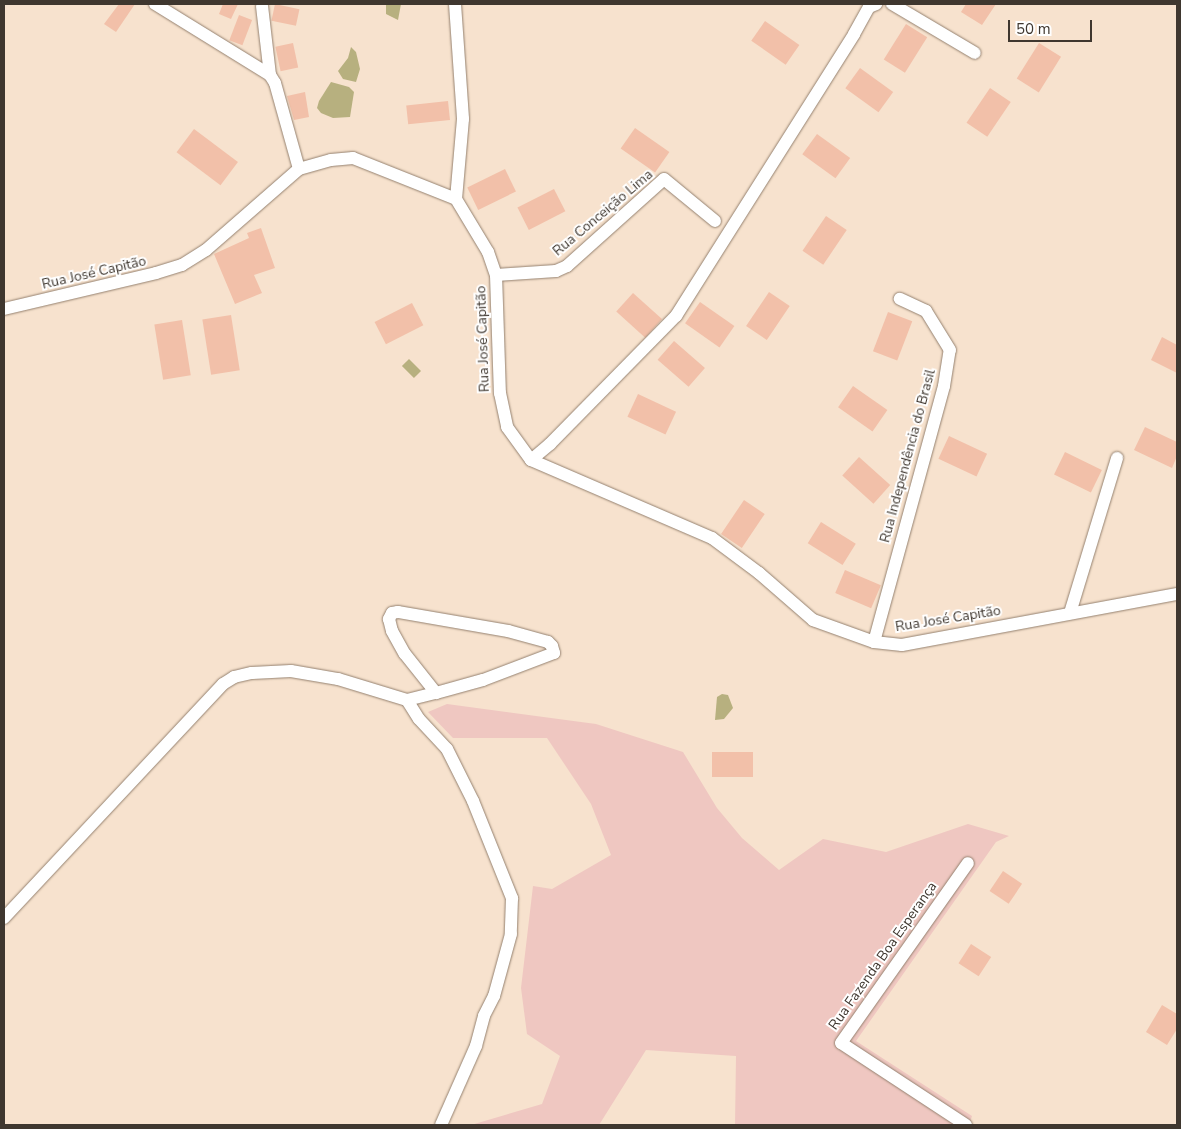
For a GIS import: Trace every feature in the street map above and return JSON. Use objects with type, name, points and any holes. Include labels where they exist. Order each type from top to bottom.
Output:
[{"type":"street","points":[[155,4],[270,75]]},
{"type":"street","points":[[455,4],[464,119],[456,199]]},
{"type":"street","points":[[531,460],[550,444],[676,316],[854,34],[869,7],[876,4]]},
{"type":"street","points":[[892,4],[975,53]]},
{"type":"street","points":[[262,6],[270,75],[275,83],[299,169]]},
{"type":"street","name":"Rua José Capitão","points":[[4,309],[156,273],[182,265],[206,250],[299,169],[331,160],[353,158],[456,199],[488,252],[496,274],[500,393],[507,427],[531,460],[712,538],[759,573],[813,620],[874,642],[902,645],[1070,613],[1176,589]]},
{"type":"street","name":"Rua Conceição Lima","points":[[496,274],[556,271],[567,266],[664,179],[715,221]]},
{"type":"street","name":"Rua Independência do Brasil","points":[[874,642],[944,386],[950,350],[926,311],[900,299]]},
{"type":"street","points":[[1070,613],[1117,458]]},
{"type":"street","points":[[4,918],[222,684],[234,677],[252,673],[291,671],[338,679],[407,700],[436,693],[483,680],[554,653],[552,646],[548,642],[508,631],[398,612],[392,613],[389,619],[392,631],[405,654],[436,693]]},
{"type":"street","points":[[407,700],[419,719],[447,749],[480,816],[512,898],[511,934],[494,996],[484,1016],[476,1046],[441,1125]]},
{"type":"street","name":"Rua Fazenda Boa Esperança","points":[[966,1125],[840,1043],[968,862]]},
{"type":"shaded area","points":[[386,4],[401,4],[398,20],[386,14]]},
{"type":"shaded area","points":[[351,47],[356,52],[360,69],[356,82],[343,79],[338,71],[348,58]]},
{"type":"shaded area","points":[[331,82],[349,87],[354,92],[350,117],[333,118],[321,113],[317,108],[319,101]]},
{"type":"shaded area","points":[[409,359],[421,371],[414,378],[402,366]]},
{"type":"shaded area","points":[[722,694],[728,695],[733,708],[724,719],[715,720],[717,697]]},
{"type":"shaded area","points":[[447,704],[596,724],[683,752],[717,808],[742,838],[779,870],[823,839],[886,852],[968,824],[1009,836],[996,842],[856,1041],[972,1116],[969,1125],[735,1125],[736,1056],[646,1050],[599,1125],[471,1125],[542,1104],[560,1056],[527,1034],[521,988],[533,886],[552,889],[611,855],[591,804],[547,738],[453,738],[428,712]]},
{"type":"building","points":[[119,4],[135,4],[116,32],[104,24]]},
{"type":"building","points":[[223,4],[238,4],[231,19],[219,14]]},
{"type":"building","points":[[275,4],[299,9],[296,26],[271,21]]},
{"type":"building","points":[[966,4],[996,4],[982,25],[961,12]]},
{"type":"building","points":[[239,15],[252,20],[242,45],[229,40]]},
{"type":"building","points":[[765,21],[799,45],[786,65],[751,41]]},
{"type":"building","points":[[906,24],[927,37],[905,73],[884,60]]},
{"type":"building","points":[[293,43],[298,67],[281,71],[275,47]]},
{"type":"building","points":[[1039,43],[1061,57],[1039,92],[1017,79]]},
{"type":"building","points":[[860,68],[893,92],[878,112],[845,88]]},
{"type":"building","points":[[990,88],[1011,102],[987,137],[967,123]]},
{"type":"building","points":[[305,92],[309,117],[294,120],[287,96]]},
{"type":"building","points":[[448,101],[450,120],[408,124],[406,105]]},
{"type":"building","points":[[635,128],[669,152],[655,173],[621,148]]},
{"type":"building","points":[[194,129],[238,162],[220,185],[177,152]]},
{"type":"building","points":[[817,134],[850,158],[835,178],[802,154]]},
{"type":"building","points":[[505,169],[516,191],[478,210],[467,187]]},
{"type":"building","points":[[554,189],[565,211],[529,230],[517,208]]},
{"type":"building","points":[[826,216],[847,230],[823,265],[803,251]]},
{"type":"building","points":[[261,228],[275,268],[254,275],[262,293],[235,304],[214,254],[249,238],[247,233]]},
{"type":"building","points":[[769,292],[790,306],[767,340],[746,326]]},
{"type":"building","points":[[633,293],[662,319],[645,338],[616,312]]},
{"type":"building","points":[[700,302],[734,326],[719,347],[685,323]]},
{"type":"building","points":[[412,303],[423,325],[386,344],[375,322]]},
{"type":"building","points":[[888,312],[912,321],[897,361],[873,351]]},
{"type":"building","points":[[231,315],[240,370],[211,375],[202,320]]},
{"type":"building","points":[[182,320],[191,375],[163,380],[154,324]]},
{"type":"building","points":[[1162,337],[1177,345],[1177,373],[1151,360]]},
{"type":"building","points":[[674,341],[705,368],[689,387],[658,360]]},
{"type":"building","points":[[853,386],[887,410],[872,431],[838,407]]},
{"type":"building","points":[[638,394],[676,412],[665,434],[627,417]]},
{"type":"building","points":[[1145,427],[1177,442],[1177,456],[1172,468],[1134,450]]},
{"type":"building","points":[[949,436],[987,454],[976,476],[938,459]]},
{"type":"building","points":[[1065,452],[1102,470],[1091,492],[1054,474]]},
{"type":"building","points":[[859,457],[890,485],[873,504],[842,476]]},
{"type":"building","points":[[744,500],[765,514],[742,548],[721,534]]},
{"type":"building","points":[[821,522],[856,544],[843,565],[808,543]]},
{"type":"building","points":[[845,570],[881,585],[871,608],[835,593]]},
{"type":"building","points":[[712,752],[753,752],[753,777],[712,777]]},
{"type":"building","points":[[1003,871],[1022,884],[1009,904],[990,891]]},
{"type":"building","points":[[971,944],[991,957],[979,976],[958,963]]},
{"type":"building","points":[[1162,1005],[1177,1014],[1177,1029],[1167,1045],[1146,1032]]}]
